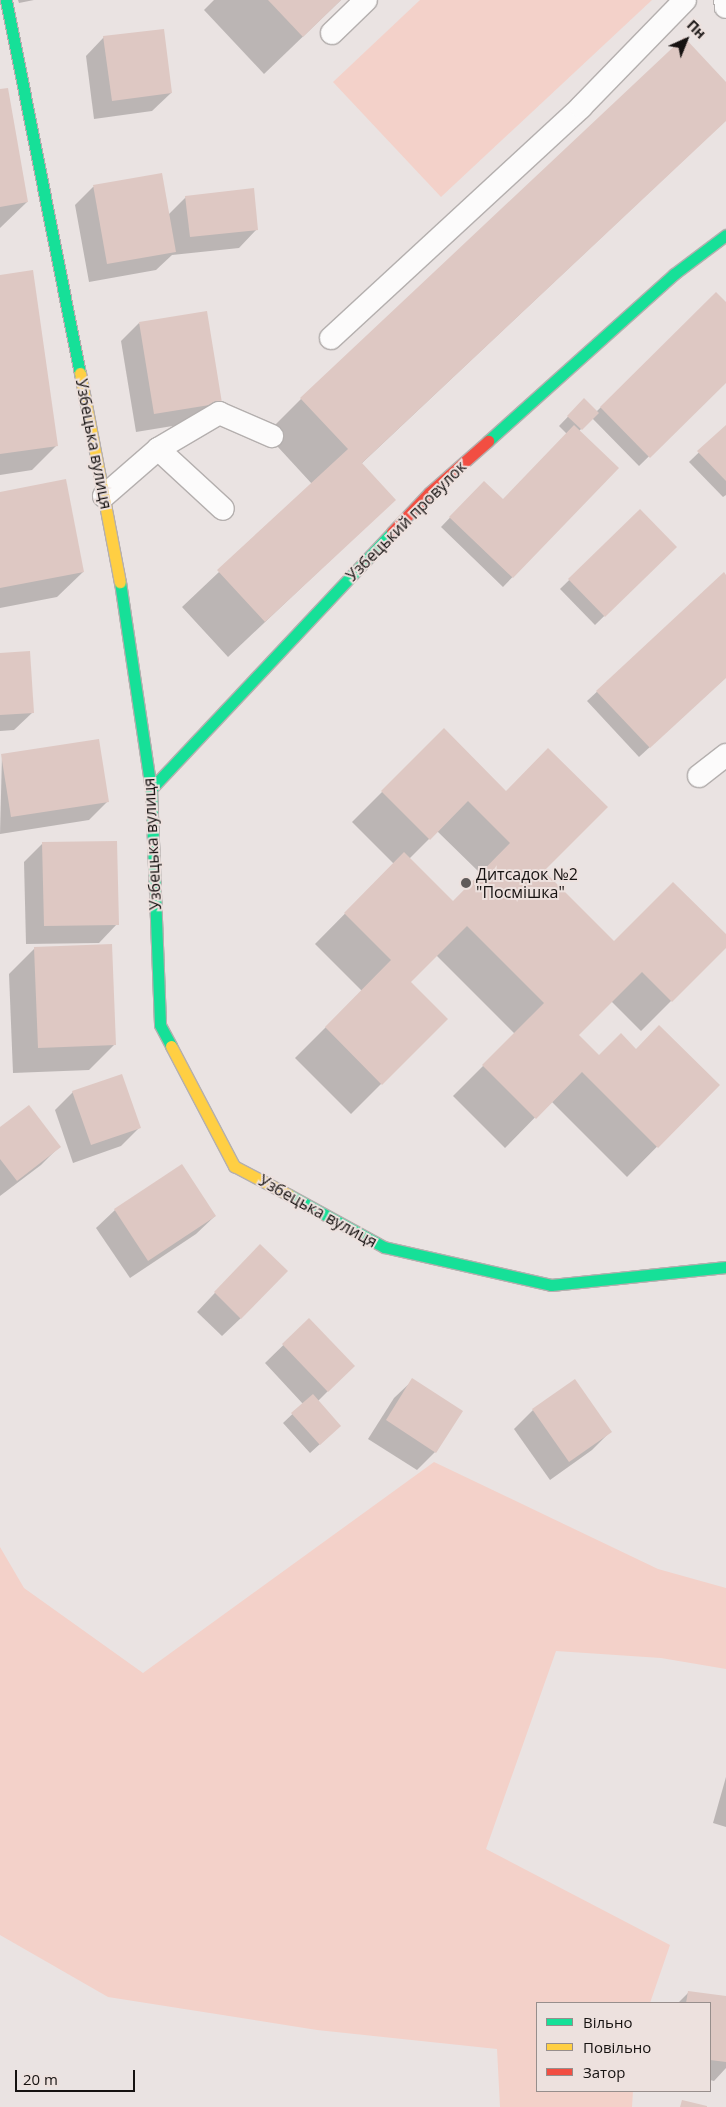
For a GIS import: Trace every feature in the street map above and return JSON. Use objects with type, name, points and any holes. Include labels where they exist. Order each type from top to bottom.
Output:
[{"type":"street","name":"Узбецька вулиця","points":[[6,0],[46,194],[122,591],[151,789],[160,1025],[234,1166],[384,1247],[551,1285],[726,1268]]},
{"type":"street","name":"Узбецький провулок","points":[[151,789],[429,493],[674,274],[726,235]]},
{"type":"lane","points":[[332,34],[366,0]]},
{"type":"lane","points":[[725,0],[726,7]]},
{"type":"lane","points":[[331,338],[581,107],[681,2]]},
{"type":"lane","points":[[104,496],[158,449],[219,413],[272,436]]},
{"type":"lane","points":[[158,449],[223,509]]},
{"type":"lane","points":[[700,776],[726,755]]},
{"type":"shaded area","points":[[420,0],[652,0],[441,197],[333,82]]},
{"type":"shaded area","points":[[434,1462],[658,1569],[726,1588],[726,1669],[661,1658],[556,1651],[486,1849],[670,1945],[650,2002],[536,2002],[536,2092],[633,2092],[632,2107],[500,2107],[497,2049],[317,2030],[108,1997],[0,1935],[0,1547],[24,1588],[143,1673]]},
{"type":"building","points":[[268,0],[341,0],[303,37]]},
{"type":"building","points":[[164,29],[172,93],[112,101],[103,36]]},
{"type":"building","points":[[684,37],[726,82],[726,121],[362,463],[396,500],[265,622],[217,570],[348,449],[300,398]]},
{"type":"building","points":[[8,88],[28,202],[0,207],[0,89]]},
{"type":"building","points":[[162,173],[176,252],[107,264],[93,185]]},
{"type":"building","points":[[254,188],[258,230],[190,237],[185,196]]},
{"type":"building","points":[[33,270],[58,446],[0,454],[0,275]]},
{"type":"building","points":[[716,292],[726,302],[726,383],[650,458],[600,407]]},
{"type":"building","points":[[207,311],[222,403],[154,414],[139,322]]},
{"type":"building","points":[[584,398],[599,413],[582,430],[567,416]]},
{"type":"building","points":[[574,425],[619,468],[513,578],[449,517],[484,481],[503,499]]},
{"type":"building","points":[[726,425],[726,481],[697,451]]},
{"type":"building","points":[[66,479],[84,572],[0,588],[0,492]]},
{"type":"building","points":[[640,509],[677,547],[605,617],[568,579]]},
{"type":"building","points":[[724,572],[726,575],[726,678],[650,748],[596,691]]},
{"type":"building","points":[[30,651],[34,713],[0,715],[0,653]]},
{"type":"building","points":[[444,728],[506,791],[548,748],[608,807],[544,871],[614,941],[673,882],[726,934],[726,948],[672,1002],[642,972],[579,1035],[599,1055],[621,1033],[636,1049],[659,1025],[720,1085],[658,1148],[582,1072],[536,1119],[482,1065],[544,1003],[467,926],[411,982],[448,1019],[382,1085],[325,1027],[391,960],[344,913],[404,852],[453,901],[510,843],[468,801],[430,840],[381,791]]},
{"type":"building","points":[[99,739],[109,802],[11,817],[1,754]]},
{"type":"building","points":[[117,841],[119,925],[44,926],[42,842]]},
{"type":"building","points":[[112,944],[116,1045],[38,1048],[34,947]]},
{"type":"building","points":[[122,1074],[141,1128],[91,1145],[72,1091]]},
{"type":"building","points":[[29,1105],[61,1147],[17,1181],[0,1159],[0,1127]]},
{"type":"building","points":[[182,1164],[216,1216],[148,1261],[114,1209]]},
{"type":"building","points":[[260,1244],[288,1271],[241,1319],[214,1292]]},
{"type":"building","points":[[309,1318],[355,1366],[328,1392],[282,1344]]},
{"type":"building","points":[[412,1378],[463,1411],[436,1453],[386,1420]]},
{"type":"building","points":[[575,1379],[612,1432],[569,1462],[532,1409]]},
{"type":"building","points":[[313,1394],[341,1426],[320,1445],[291,1413]]},
{"type":"building","points":[[688,1991],[726,1996],[726,2062],[711,2060],[711,2002],[686,2002]]},
{"type":"building","points":[[682,2100],[707,2106],[707,2107],[680,2107]]},
{"type":"traffic: fast","points":[[6,0],[80,373]]},
{"type":"traffic: fast","points":[[488,441],[674,274],[726,235]]},
{"type":"traffic: fast","points":[[151,789],[392,532]]},
{"type":"traffic: fast","points":[[120,582],[151,789],[160,1025],[171,1046]]},
{"type":"traffic: fast","points":[[289,1195],[384,1247],[551,1285],[726,1267]]},
{"type":"traffic: slow","points":[[80,373],[120,582]]},
{"type":"traffic: slow","points":[[171,1046],[234,1166],[289,1195]]},
{"type":"traffic: jam","points":[[392,532],[429,493],[488,441]]},
{"type":"place","name":"Дитсадок №2 \"Посмішка\"","points":[[466,883]]}]
